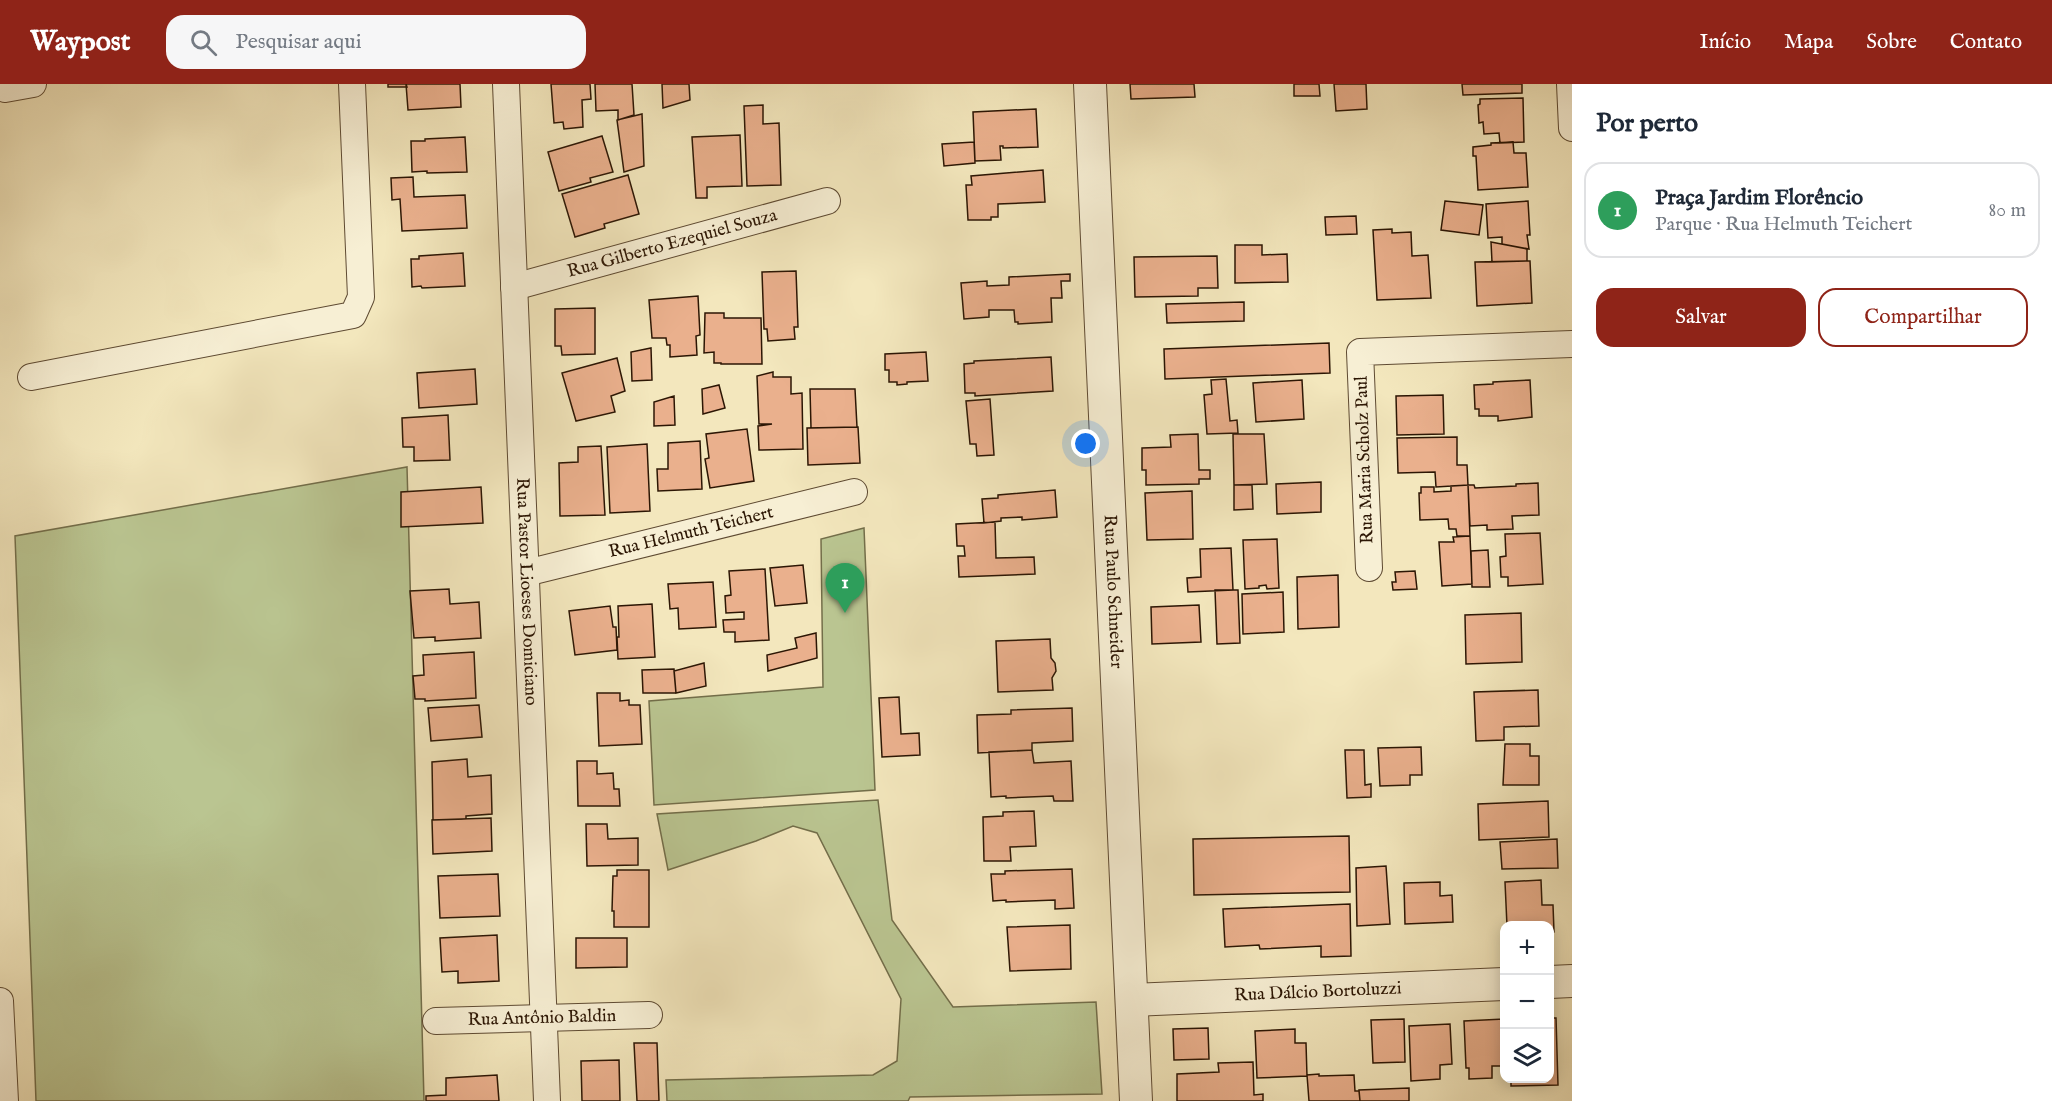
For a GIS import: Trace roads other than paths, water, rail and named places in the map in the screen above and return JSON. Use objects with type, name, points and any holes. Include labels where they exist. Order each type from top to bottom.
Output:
[{"type":"street","points":[[5,89],[33,84]]},
{"type":"street","points":[[30,377],[353,315],[361,297],[352,84]]},
{"type":"street","name":"Rua Pastor Lioeses Domiciano","points":[[506,84],[547,1101]]},
{"type":"street","name":"Rua Paulo Schneider","points":[[1090,84],[1136,1101]]},
{"type":"street","points":[[1570,84],[1572,128]]},
{"type":"street","name":"Rua Gilberto Ezequiel Souza","points":[[514,287],[827,201]]},
{"type":"street","name":"Rua Maria Scholz Paul","points":[[1369,568],[1360,352],[1572,344]]},
{"type":"street","name":"Rua Helmuth Teichert","points":[[526,573],[854,492]]},
{"type":"street","points":[[1554,982],[1572,981]]},
{"type":"street","name":"Rua Dálcio Bortoluzzi","points":[[1132,1000],[1500,984]]},
{"type":"street","points":[[0,1001],[5,1101]]},
{"type":"street","name":"Rua Antônio Baldin","points":[[436,1022],[648,1014]]},
{"type":"place","name":"Praça Jardim Florêncio","points":[[845,613]]}]
